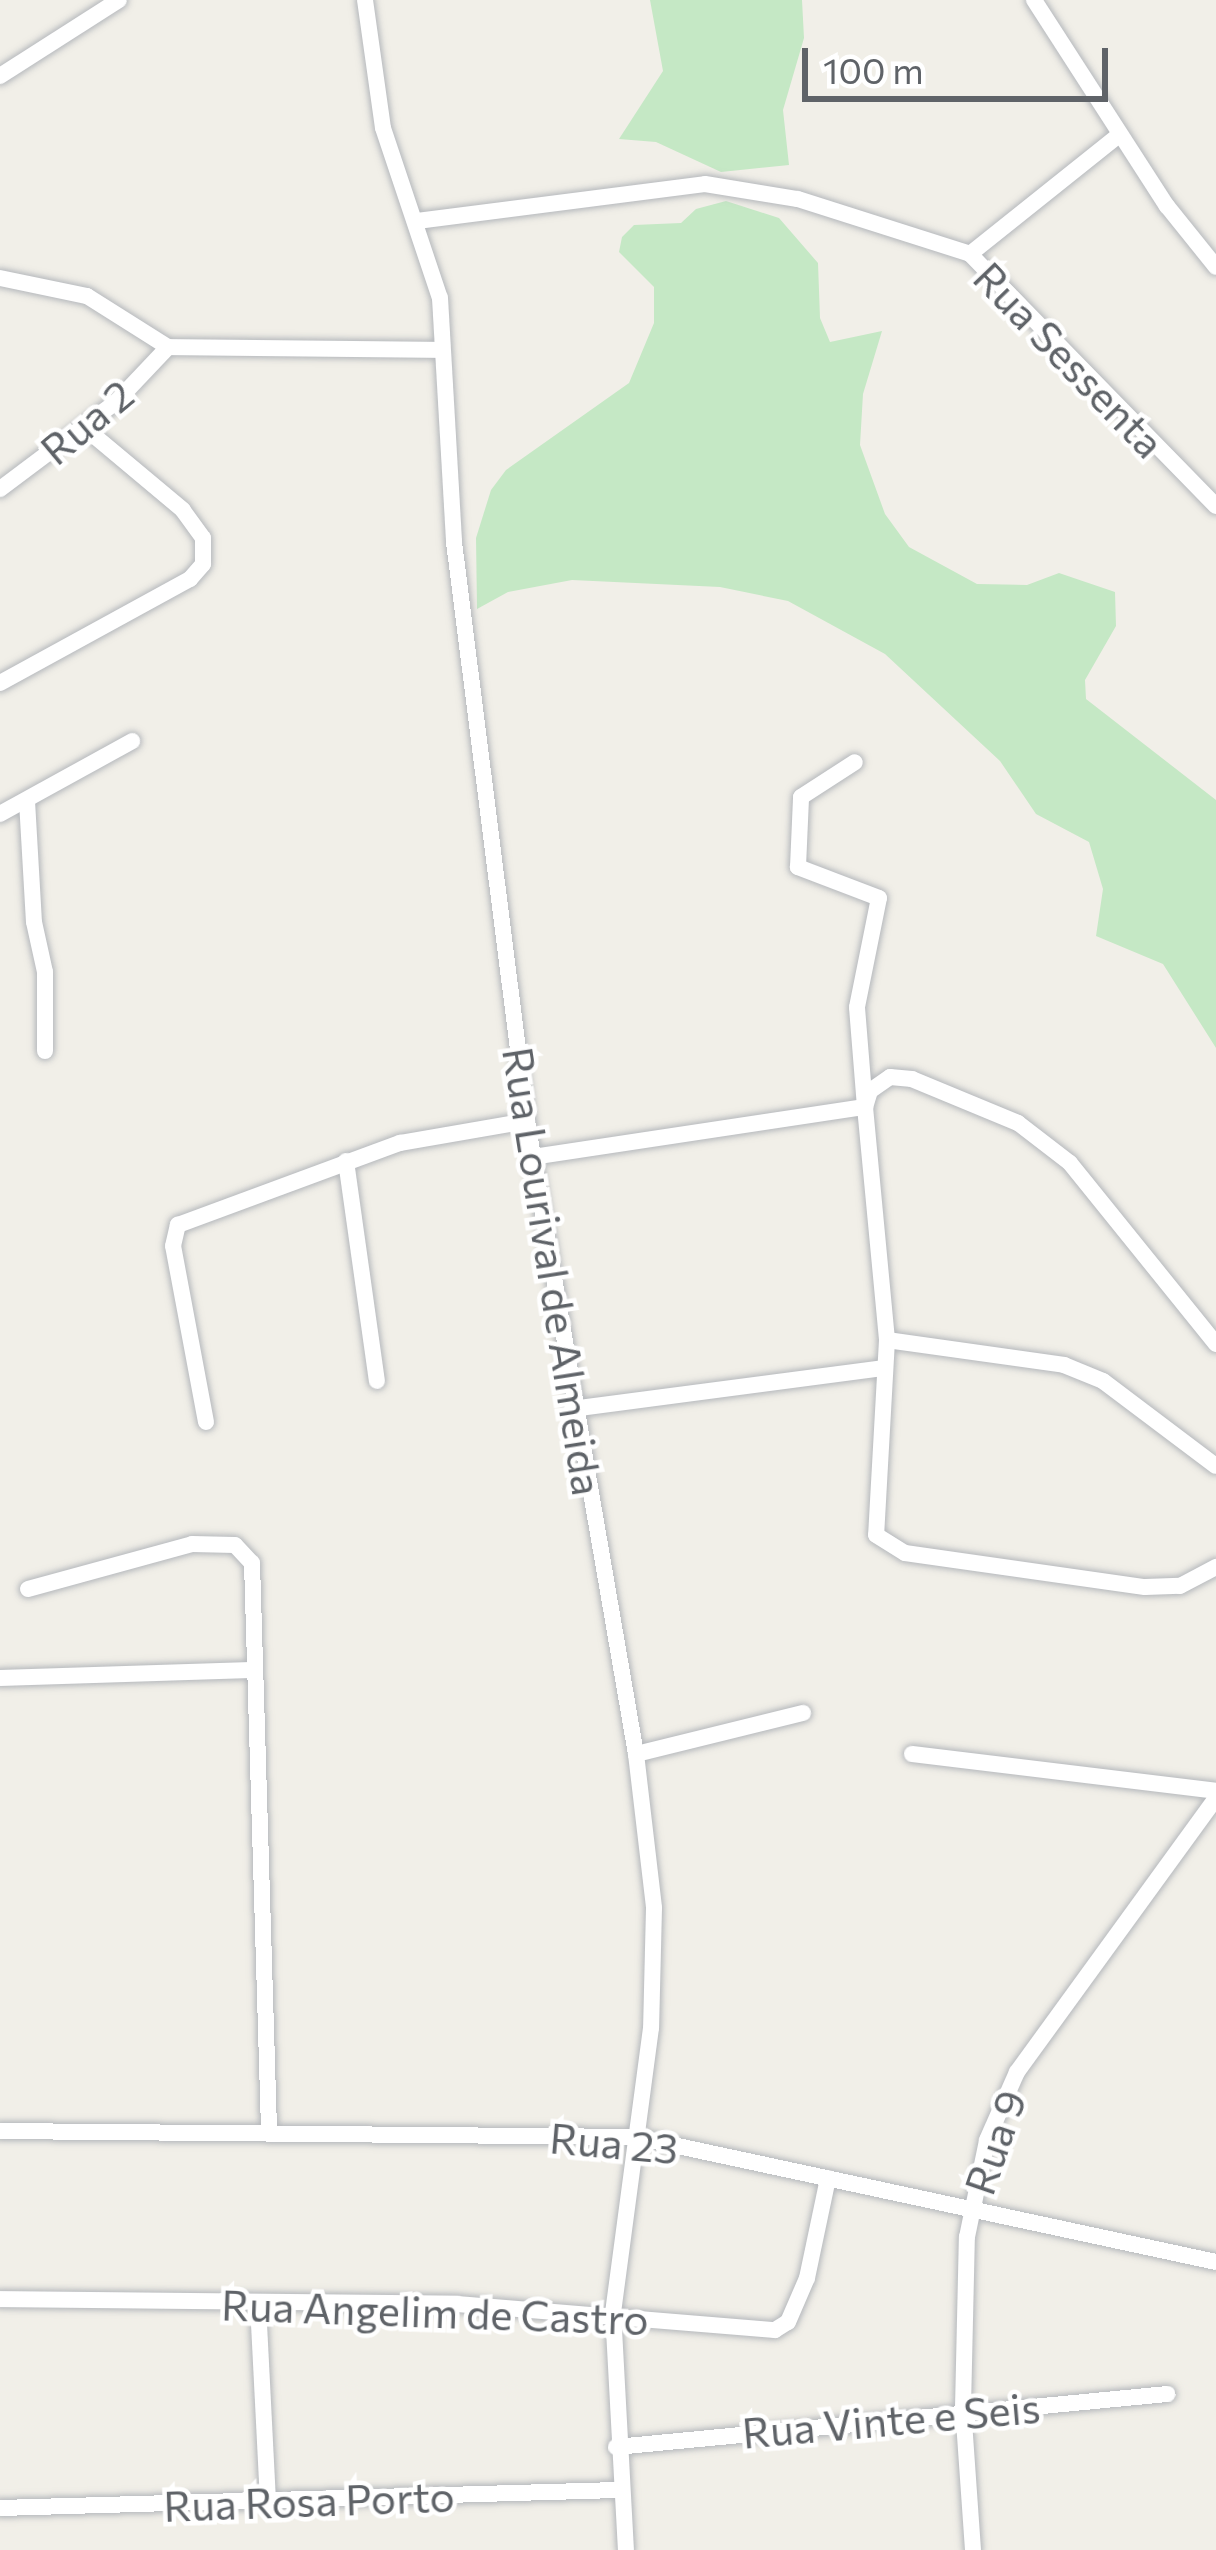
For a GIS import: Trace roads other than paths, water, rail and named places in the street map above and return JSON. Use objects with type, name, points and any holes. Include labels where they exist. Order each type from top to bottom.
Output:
[{"type":"street","points":[[0,76],[119,0]]},
{"type":"street","name":"Rua Lourival de Almeida","points":[[365,0],[383,128],[440,298],[454,542],[526,1120],[572,1409],[636,1754],[654,1908],[651,2028],[613,2311],[616,2447],[626,2550]]},
{"type":"street","points":[[1034,0],[1119,135],[1216,267]]},
{"type":"street","points":[[970,254],[1119,135]]},
{"type":"street","name":"Rua Sessenta","points":[[417,221],[705,184],[798,199],[970,254],[1216,506]]},
{"type":"street","points":[[0,278],[87,296],[168,347],[442,350]]},
{"type":"street","name":"Rua 2","points":[[0,489],[85,428],[168,347]]},
{"type":"street","points":[[0,683],[190,579],[203,564],[203,538],[183,510],[85,428]]},
{"type":"street","points":[[0,814],[132,741]]},
{"type":"street","points":[[855,762],[800,797],[798,867],[879,898],[857,1007],[887,1340],[873,1515],[876,1535],[888,1545],[1145,1587],[1180,1586],[1216,1567]]},
{"type":"street","points":[[27,801],[34,922],[45,972],[45,1051]]},
{"type":"street","points":[[865,1107],[870,1090],[898,1076],[1018,1123],[1070,1163],[1216,1344]]},
{"type":"street","points":[[533,1156],[865,1107]]},
{"type":"street","points":[[206,1422],[175,1231],[346,1161],[526,1120]]},
{"type":"street","points":[[346,1161],[377,1381]]},
{"type":"street","points":[[887,1340],[1064,1365],[1103,1381],[1216,1466]]},
{"type":"street","points":[[572,1409],[884,1368]]},
{"type":"street","points":[[28,1588],[192,1544],[235,1545],[257,1579],[251,1670],[269,2130]]},
{"type":"street","points":[[0,1678],[251,1670]]},
{"type":"street","points":[[636,1754],[803,1713]]},
{"type":"street","points":[[912,1754],[1216,1794]]},
{"type":"street","name":"Rua 9","points":[[973,2550],[963,2408],[970,2211],[987,2140],[1017,2072],[1216,1794]]},
{"type":"street","name":"Rua 23","points":[[0,2131],[636,2137],[1216,2262]]},
{"type":"street","name":"Rua Angelim de Castro","points":[[0,2299],[613,2311],[728,2329],[784,2326],[808,2278],[828,2178]]},
{"type":"street","points":[[258,2304],[268,2503]]},
{"type":"street","name":"Rua Vinte e Seis","points":[[616,2447],[963,2408],[1167,2393]]},
{"type":"street","name":"Rua Rosa Porto","points":[[0,2509],[619,2490]]}]
